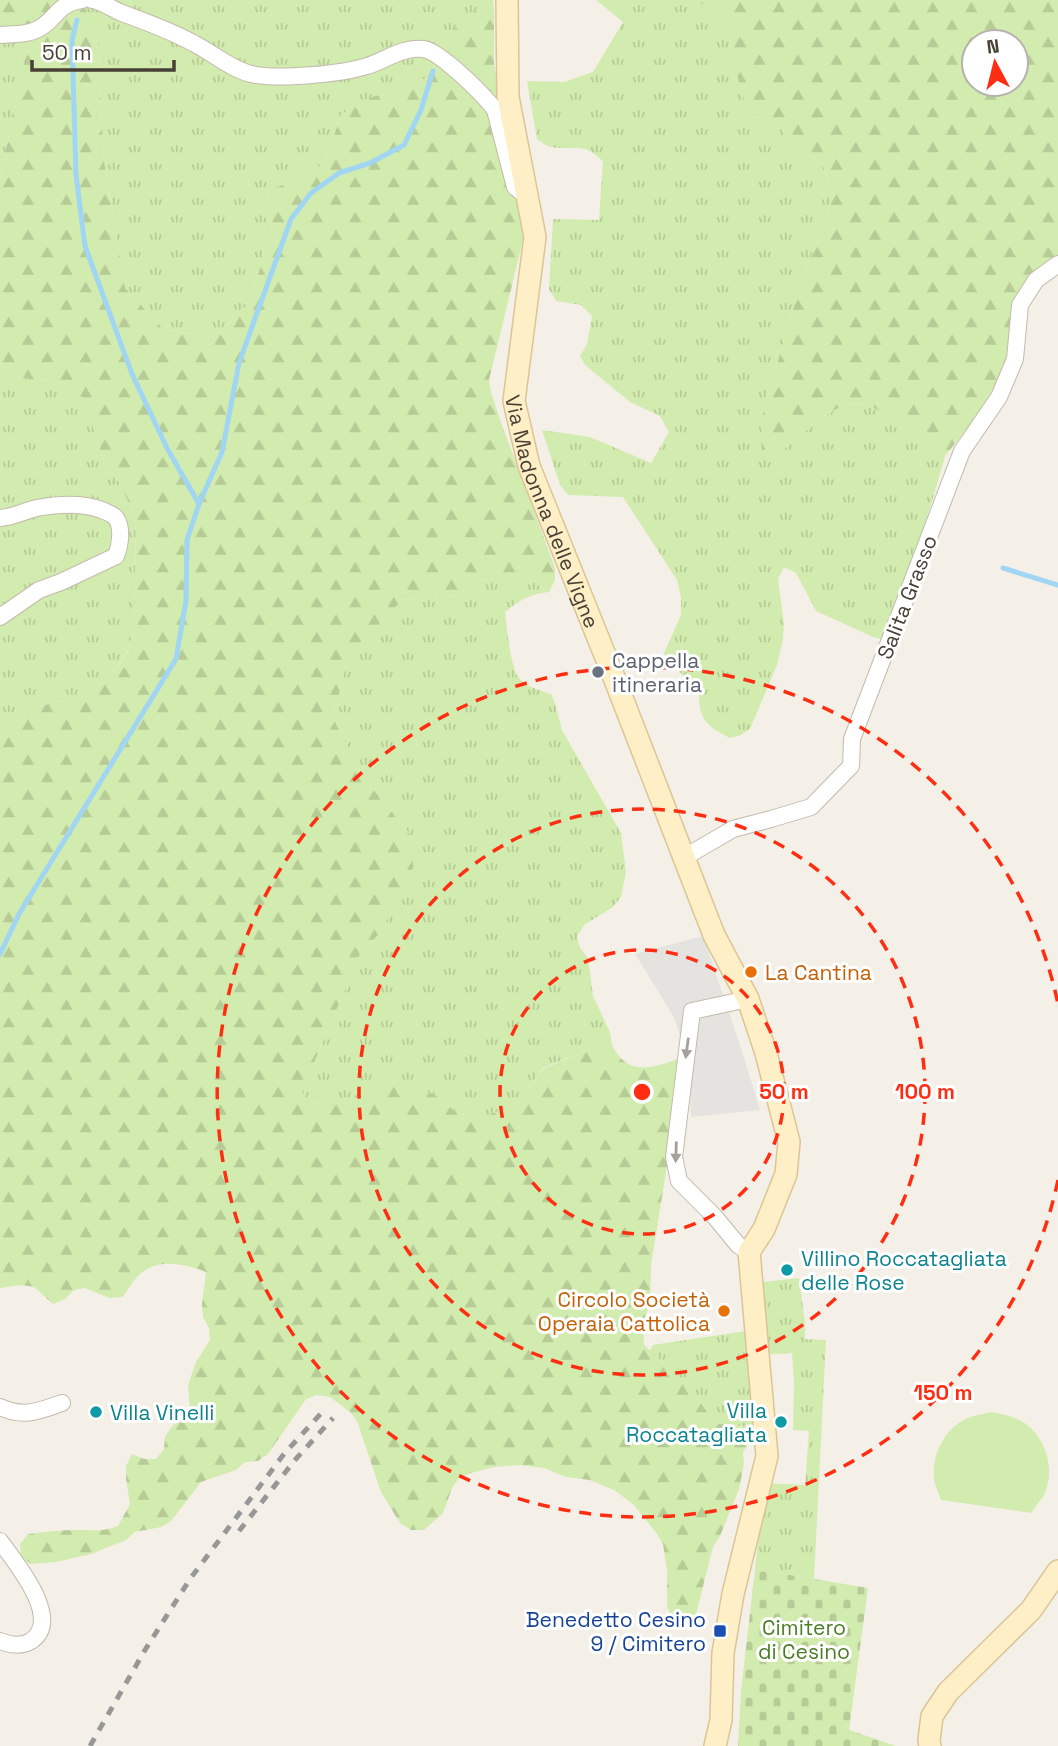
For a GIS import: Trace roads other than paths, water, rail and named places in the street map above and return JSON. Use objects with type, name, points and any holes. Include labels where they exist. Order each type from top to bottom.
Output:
[{"type":"street","points":[[0,35],[37,31],[66,5],[82,0]]},
{"type":"street","name":"Via Madonna delle Vigne","points":[[92,0],[193,43],[234,68],[250,74],[271,77],[353,71],[403,51],[415,49],[435,53],[495,110],[515,187],[527,192]]},
{"type":"street","name":"Via Madonna delle Vigne","points":[[507,0],[508,97],[535,237],[514,401],[529,466],[714,935],[748,999],[766,1053],[789,1142],[786,1174],[764,1229],[749,1252]]},
{"type":"street","name":"Salita Grasso","points":[[685,857],[733,829],[811,807],[850,766],[852,739],[962,451],[999,397],[1015,359],[1020,305],[1036,280],[1058,264]]},
{"type":"street","points":[[0,518],[63,504],[92,506],[116,519],[120,546],[116,556],[39,590],[0,617]]},
{"type":"street","points":[[715,1746],[721,1720],[723,1653],[733,1594],[767,1456],[749,1252],[738,1245],[679,1181],[674,1157],[692,1011],[748,999]]},
{"type":"street","points":[[0,1407],[20,1414],[62,1403]]},
{"type":"street","points":[[0,1541],[38,1598],[42,1614],[37,1636],[29,1643],[16,1646],[0,1641]]},
{"type":"street","points":[[930,1746],[932,1716],[948,1692],[1031,1610],[1058,1571]]},
{"type":"waterway","points":[[77,20],[72,40],[76,175],[85,246],[132,374],[167,448],[199,504]]},
{"type":"waterway","points":[[0,954],[19,914],[176,659],[186,601],[187,540],[199,504],[222,452],[239,363],[291,219],[311,193],[339,173],[370,163],[404,145],[421,110],[433,71]]},
{"type":"waterway","points":[[1003,568],[1058,585]]},
{"type":"railway","points":[[90,1746],[145,1650],[190,1579],[284,1454],[325,1409]]},
{"type":"railway","points":[[239,1531],[295,1460],[333,1418]]},
{"type":"place","name":"Cappella itineraria","points":[[598,672]]},
{"type":"place","name":"La Cantina","points":[[751,972]]},
{"type":"place","name":"Villino Roccatagliata delle Rose","points":[[787,1270]]},
{"type":"place","name":"Circolo Società Operaia Cattolica","points":[[724,1311]]},
{"type":"place","name":"Villa Vinelli","points":[[96,1412]]},
{"type":"place","name":"Villa Roccatagliata","points":[[781,1422]]},
{"type":"place","name":"Benedetto Cesino 9 / Cimitero","points":[[720,1631]]},
{"type":"park label","name":"Cimitero di Cesino","points":[[804,1639]]}]
